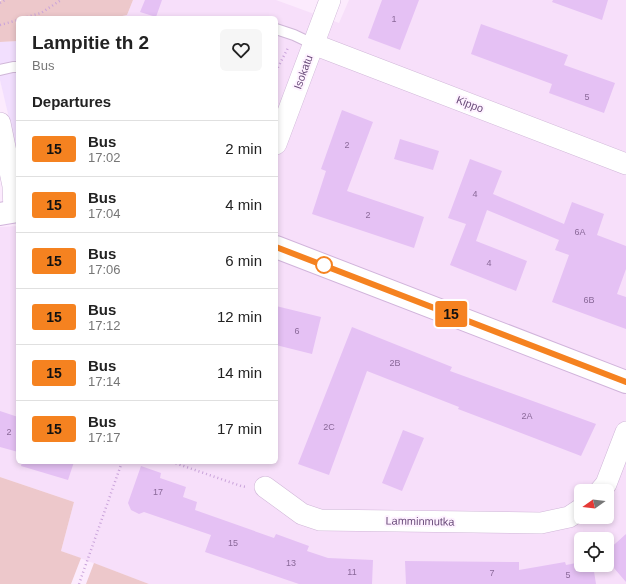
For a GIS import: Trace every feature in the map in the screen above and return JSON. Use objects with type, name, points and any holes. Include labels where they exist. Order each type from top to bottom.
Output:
[{"type":"street","name":"Isokatu","points":[[278,139],[330,0]]},
{"type":"street","name":"Kippo","points":[[314,44],[626,164]]},
{"type":"street","points":[[0,123],[13,186],[11,212]]},
{"type":"street","points":[[278,248],[626,382]]},
{"type":"street","points":[[606,484],[626,432]]},
{"type":"street","name":"Lamminmutka","points":[[265,487],[302,514],[320,520],[541,523],[569,517],[574,514]]},
{"type":"lane","points":[[278,30],[314,44]]},
{"type":"lane","points":[[0,70],[16,67]]},
{"type":"path","points":[[0,3],[5,0]]},
{"type":"path","points":[[30,16],[41,13],[61,0]]},
{"type":"path","points":[[0,25],[16,21]]},
{"type":"path","points":[[79,584],[121,464]]},
{"type":"path","points":[[178,464],[241,486],[265,487]]},
{"type":"shaded area","points":[[133,0],[276,0],[339,23],[349,0],[626,0],[626,584],[149,584],[61,551],[74,502],[0,477],[0,227],[16,226],[16,464],[278,464],[278,16],[122,16],[127,15]]},
{"type":"shaded area","points":[[133,0],[127,15],[122,16],[16,16],[16,41],[0,42],[0,1]]},
{"type":"shaded area","points":[[16,41],[16,148],[0,80],[0,42]]},
{"type":"shaded area","points":[[0,477],[74,502],[61,551],[81,558],[71,584],[0,584]]},
{"type":"shaded area","points":[[94,563],[149,584],[86,584]]},
{"type":"building","points":[[145,0],[162,0],[156,16],[140,12]]},
{"type":"building","points":[[382,0],[419,0],[400,50],[368,38]]},
{"type":"building","points":[[553,0],[608,0],[602,20],[552,2]]},
{"type":"building","points":[[481,24],[568,55],[564,65],[615,83],[604,113],[549,93],[552,84],[471,54]]},
{"type":"building","points":[[342,110],[373,122],[347,191],[424,217],[414,248],[312,214],[326,171],[321,169]]},
{"type":"building","points":[[400,139],[439,151],[433,170],[394,159]]},
{"type":"building","points":[[470,159],[502,171],[493,194],[564,224],[572,202],[604,214],[597,235],[626,246],[626,269],[617,294],[626,297],[626,329],[552,302],[569,255],[555,250],[559,240],[487,210],[476,241],[527,261],[516,291],[450,265],[466,224],[448,218]]},
{"type":"building","points":[[278,306],[321,317],[312,354],[278,346]]},
{"type":"building","points":[[352,327],[452,367],[450,371],[596,424],[581,456],[458,409],[459,407],[367,371],[329,475],[298,464]]},
{"type":"building","points":[[0,411],[16,416],[16,451],[0,447]]},
{"type":"building","points":[[403,430],[424,438],[402,491],[382,483]]},
{"type":"building","points":[[22,464],[73,464],[68,480],[21,466]]},
{"type":"building","points":[[141,466],[161,473],[160,478],[186,487],[183,497],[197,502],[195,510],[274,538],[276,534],[309,546],[307,551],[328,558],[373,560],[372,584],[299,584],[205,552],[211,535],[144,512],[139,514],[131,510],[128,503]]},
{"type":"building","points":[[626,534],[626,582],[614,568],[614,545]]},
{"type":"building","points":[[405,561],[519,562],[519,570],[565,562],[566,565],[574,563],[574,572],[594,572],[596,584],[406,584]]},
{"type":"bus line","name":"15","points":[[278,248],[626,382]]}]
